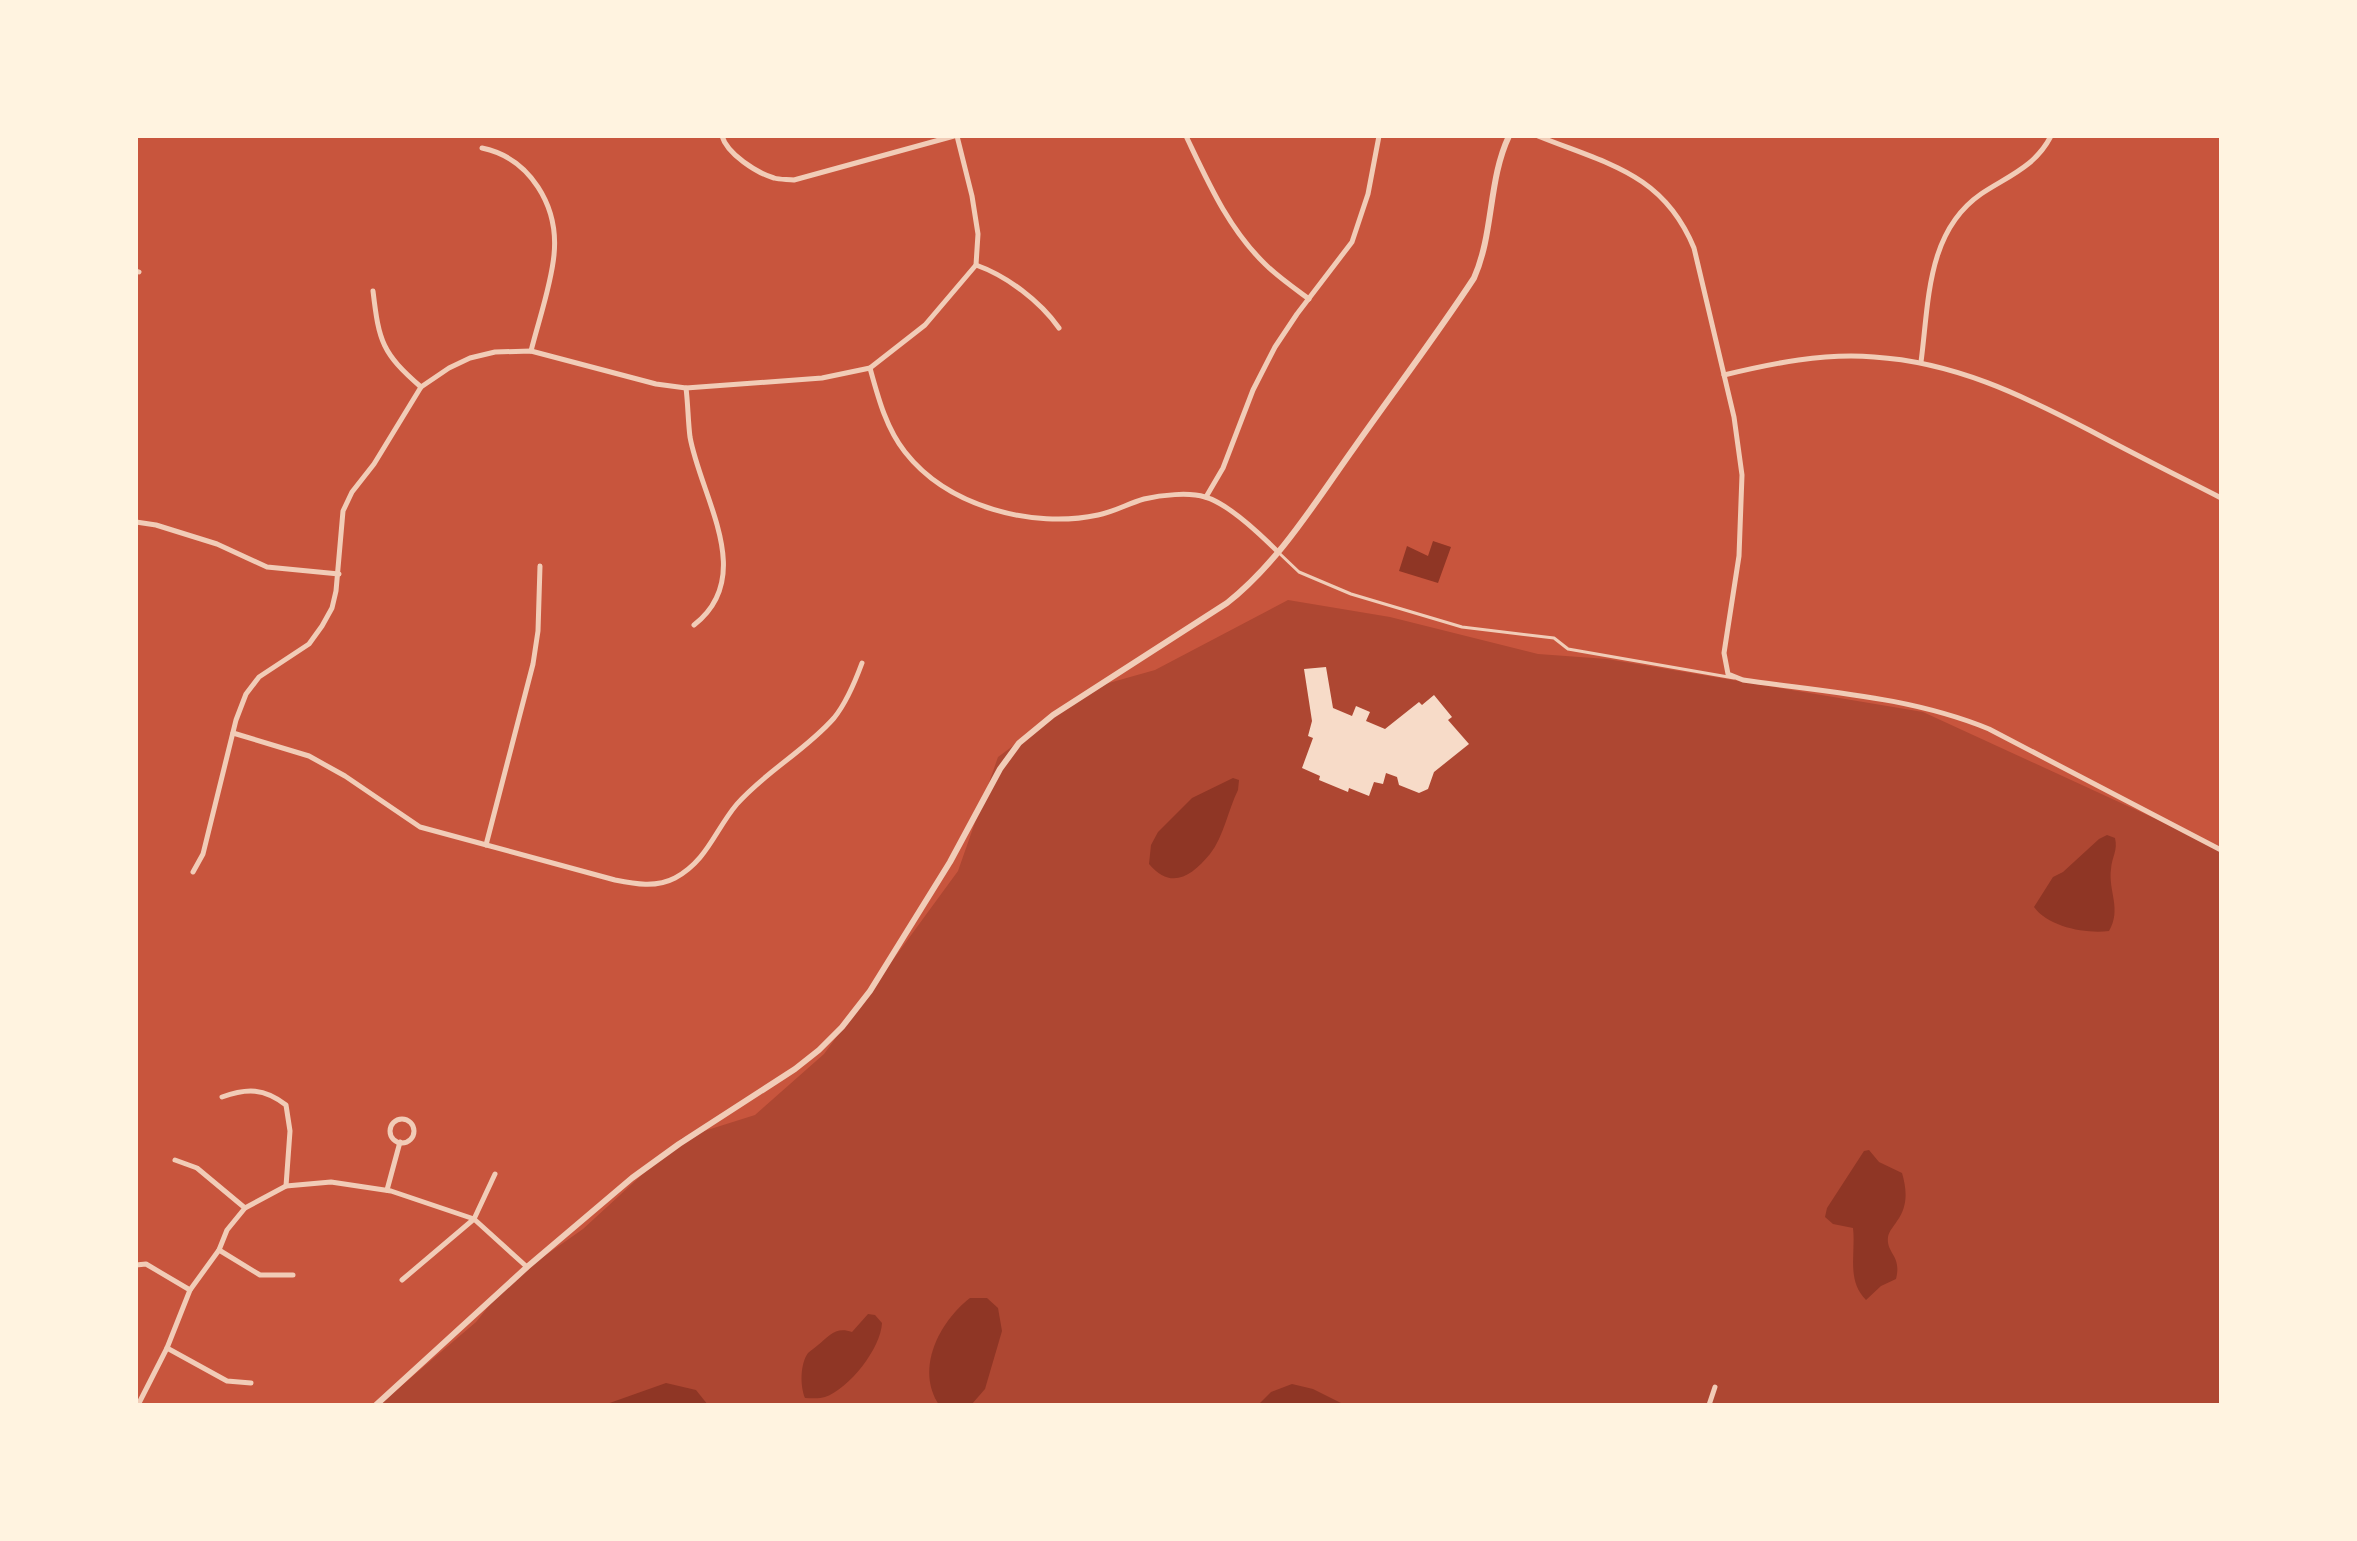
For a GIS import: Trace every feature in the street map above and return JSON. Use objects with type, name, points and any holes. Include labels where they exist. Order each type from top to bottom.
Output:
[{"type":"street","points":[[193,872],[203,854],[233,733],[251,685],[309,644],[322,626],[332,608],[339,574],[343,511],[352,492],[374,464],[421,387],[470,358],[495,352],[531,351],[656,384],[686,388],[822,378],[870,368],[925,325],[976,265],[978,234],[972,196],[955,136],[794,180],[776,179],[750,165],[724,144],[722,136]]},
{"type":"street","points":[[1186,136],[1233,227],[1267,266],[1309,299]]},
{"type":"street","points":[[1206,497],[1223,468],[1253,390],[1285,329],[1352,242],[1368,194],[1379,136]]},
{"type":"street","points":[[376,1405],[527,1267],[632,1178],[819,1050],[870,991],[950,862],[1000,769],[1019,743],[1053,715],[1250,585],[1278,552],[1474,278],[1486,244],[1501,158],[1509,136]]},
{"type":"street","points":[[1538,136],[1632,174],[1654,188],[1685,226],[1694,248],[1738,443],[1743,506],[1724,663],[1728,674],[1743,680],[1898,701],[1960,717],[1989,729],[2221,850]]},
{"type":"street","points":[[1921,362],[1933,266],[1945,233],[1957,215],[1972,201],[2032,163],[2051,136]]},
{"type":"street","points":[[482,148],[497,151],[526,169],[541,190],[551,216],[554,256],[531,351]]},
{"type":"street","points":[[976,265],[1035,301],[1048,312],[1059,328]]},
{"type":"street","points":[[373,291],[376,321],[386,351],[421,387]]},
{"type":"street","points":[[1724,375],[1773,363],[1820,357],[1874,357],[1921,362],[1974,376],[2018,394],[2221,498]]},
{"type":"street","points":[[870,368],[892,433],[905,453],[928,476],[953,493],[1037,520],[1074,520],[1104,514],[1144,499],[1206,497],[1242,520],[1278,552]]},
{"type":"street","points":[[686,388],[690,437],[720,536],[725,565],[723,584],[713,608],[694,625]]},
{"type":"street","points":[[136,522],[217,544],[267,567],[339,574]]},
{"type":"street","points":[[486,845],[533,664],[538,631],[540,566]]},
{"type":"street","points":[[233,733],[309,756],[345,776],[420,827],[635,884],[658,884],[674,879],[699,861],[735,806],[836,716],[854,687],[862,663]]},
{"type":"street","points":[[222,1097],[244,1089],[274,1096],[286,1105],[290,1131],[286,1186]]},
{"type":"street","points":[[405,1119],[413,1127],[413,1135],[408,1141],[400,1142],[391,1136],[390,1128],[394,1122],[405,1119]]},
{"type":"street","points":[[387,1190],[400,1142]]},
{"type":"street","points":[[175,1160],[197,1168],[245,1208]]},
{"type":"street","points":[[402,1280],[474,1219],[495,1174]]},
{"type":"street","points":[[138,1405],[167,1348],[190,1290],[219,1250],[227,1230],[245,1208],[286,1186],[331,1182],[387,1190],[474,1219],[527,1267]]},
{"type":"street","points":[[219,1250],[260,1275],[293,1275]]},
{"type":"street","points":[[136,1265],[146,1264],[190,1290]]},
{"type":"street","points":[[167,1348],[227,1381],[251,1383]]},
{"type":"street","points":[[1709,1405],[1715,1387]]},
{"type":"lane","points":[[1278,552],[1299,572],[1324,584],[1410,613],[1483,630],[1554,638],[1568,649],[1743,680]]},
{"type":"shaded area","points":[[1433,541],[1451,547],[1438,583],[1399,571],[1407,546],[1428,556]]},
{"type":"shaded area","points":[[1288,600],[1390,617],[1538,654],[1607,659],[1923,712],[2221,849],[2221,1405],[379,1405],[476,1322],[509,1281],[583,1229],[682,1138],[755,1115],[824,1054],[958,871],[998,757],[1091,688],[1155,670]]},
{"type":"shaded area","points":[[1233,778],[1239,780],[1238,790],[1210,854],[1196,869],[1181,877],[1165,877],[1157,872],[1149,864],[1151,845],[1158,832],[1192,798]]},
{"type":"shaded area","points":[[2107,835],[2115,838],[2116,843],[2111,877],[2115,908],[2109,931],[2068,928],[2040,914],[2034,907],[2053,877]]},
{"type":"shaded area","points":[[1869,1150],[1879,1162],[1902,1173],[1906,1198],[1901,1215],[1888,1237],[1897,1265],[1896,1279],[1881,1286],[1866,1300],[1854,1275],[1853,1228],[1833,1224],[1825,1217],[1827,1208],[1864,1151]]},
{"type":"shaded area","points":[[970,1298],[987,1298],[998,1308],[1002,1331],[985,1389],[972,1404],[939,1405],[929,1376],[934,1347],[949,1320]]},
{"type":"shaded area","points":[[868,1314],[875,1315],[882,1323],[876,1344],[862,1366],[834,1393],[823,1398],[805,1398],[802,1375],[808,1353],[833,1333],[841,1330],[852,1332]]},
{"type":"shaded area","points":[[666,1383],[696,1390],[708,1405],[604,1405]]},
{"type":"shaded area","points":[[1292,1384],[1313,1389],[1345,1405],[1258,1405],[1271,1392]]},
{"type":"building","points":[[1326,667],[1333,708],[1352,716],[1356,706],[1370,712],[1366,721],[1385,729],[1419,702],[1422,705],[1434,695],[1452,717],[1448,720],[1469,744],[1434,772],[1428,789],[1419,793],[1399,785],[1397,777],[1386,773],[1383,784],[1374,782],[1369,796],[1349,788],[1348,792],[1319,780],[1320,776],[1302,768],[1313,738],[1308,736],[1312,721],[1304,669]]}]
